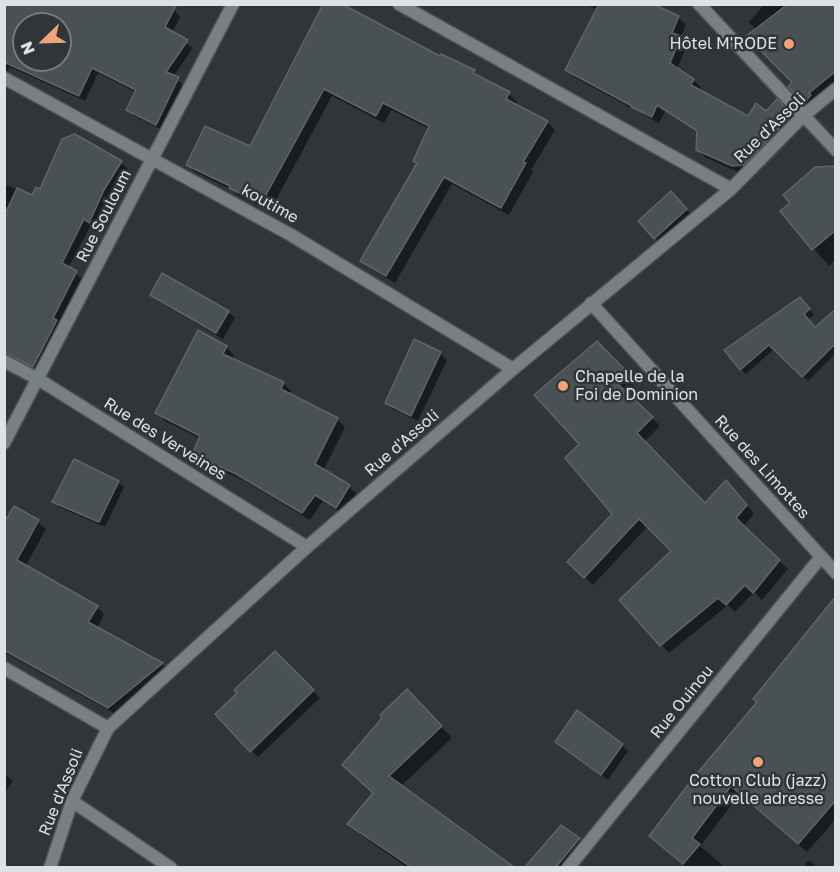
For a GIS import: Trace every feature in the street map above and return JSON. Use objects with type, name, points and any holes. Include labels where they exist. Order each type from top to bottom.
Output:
[{"type":"street","name":"Rue Souloum","points":[[4,443],[232,4]]},
{"type":"street","points":[[399,4],[730,189]]},
{"type":"street","points":[[699,4],[836,150]]},
{"type":"street","name":"koutime","points":[[4,78],[153,157],[344,265],[513,369]]},
{"type":"street","name":"Rue d'Assoli","points":[[50,867],[72,801],[108,728],[307,547],[513,369],[730,189],[803,116],[836,88]]},
{"type":"street","name":"Rue des Limottes","points":[[591,303],[836,573]]},
{"type":"street","name":"Rue des Verveines","points":[[4,361],[38,379],[307,547]]},
{"type":"street","name":"Rue Ouinou","points":[[568,867],[821,557]]},
{"type":"street","points":[[4,668],[108,728]]},
{"type":"street","points":[[72,801],[171,867]]},
{"type":"building","points":[[4,4],[177,4],[165,27],[188,40],[166,72],[179,77],[156,125],[126,110],[136,90],[92,68],[79,96],[26,72],[72,72],[72,12],[12,12],[12,66],[4,62]]},
{"type":"building","points":[[323,4],[342,4],[440,56],[441,54],[475,70],[473,73],[510,92],[506,99],[548,121],[523,162],[526,163],[501,208],[444,177],[386,276],[360,261],[417,163],[413,161],[429,126],[383,103],[376,116],[324,89],[261,204],[186,165],[205,126],[250,146]]},
{"type":"building","points":[[599,4],[653,4],[679,16],[672,33],[681,36],[670,63],[694,79],[691,85],[748,116],[756,103],[766,111],[777,99],[792,115],[744,165],[732,166],[696,150],[697,131],[657,105],[652,117],[565,70]]},
{"type":"building","points":[[788,4],[836,4],[836,71],[809,93],[811,95],[804,103],[788,87],[792,82],[746,36]]},
{"type":"building","points":[[75,134],[122,161],[104,190],[89,223],[84,219],[62,263],[77,271],[53,318],[57,320],[33,367],[4,353],[4,216],[17,188],[32,195],[36,187],[40,189],[62,139]]},
{"type":"building","points":[[836,166],[836,230],[812,250],[780,211],[790,203],[783,195],[815,167]]},
{"type":"building","points":[[671,191],[687,209],[654,239],[638,221]]},
{"type":"building","points":[[162,273],[229,311],[216,333],[150,295]]},
{"type":"building","points":[[800,297],[810,309],[804,314],[815,327],[836,309],[836,343],[802,377],[769,345],[740,370],[724,350]]},
{"type":"building","points":[[198,330],[227,346],[223,354],[284,382],[281,389],[338,418],[315,464],[350,485],[336,508],[315,495],[302,513],[236,474],[192,454],[200,436],[155,413]]},
{"type":"building","points":[[414,339],[441,352],[411,416],[385,403]]},
{"type":"building","points":[[597,341],[629,374],[618,384],[653,417],[637,433],[705,503],[726,480],[747,505],[736,518],[780,560],[753,593],[745,585],[726,605],[718,598],[660,646],[619,600],[671,551],[639,519],[584,578],[567,562],[612,514],[565,458],[579,444],[534,395]]},
{"type":"building","points":[[74,459],[119,481],[99,522],[52,502]]},
{"type":"building","points":[[14,506],[39,520],[17,560],[98,606],[88,622],[163,663],[108,708],[4,650],[4,523]]},
{"type":"building","points":[[836,596],[836,800],[798,844],[731,786],[692,838],[700,844],[683,864],[649,836],[694,777],[757,702],[753,699]]},
{"type":"building","points":[[275,651],[314,690],[250,752],[215,714],[237,693],[234,690]]},
{"type":"building","points":[[407,689],[442,726],[389,776],[514,867],[411,867],[347,824],[373,793],[342,765],[382,718],[380,715]]},
{"type":"building","points":[[577,710],[623,744],[601,775],[555,742]]},
{"type":"building","points":[[561,825],[580,838],[556,867],[525,867]]},
{"type":"place","name":"Hôtel M'RODE","points":[[789,44]]},
{"type":"place","name":"Chapelle de la Foi de Dominion","points":[[563,386]]},
{"type":"place","name":"Cotton Club (jazz) nouvelle adresse","points":[[758,762]]}]
